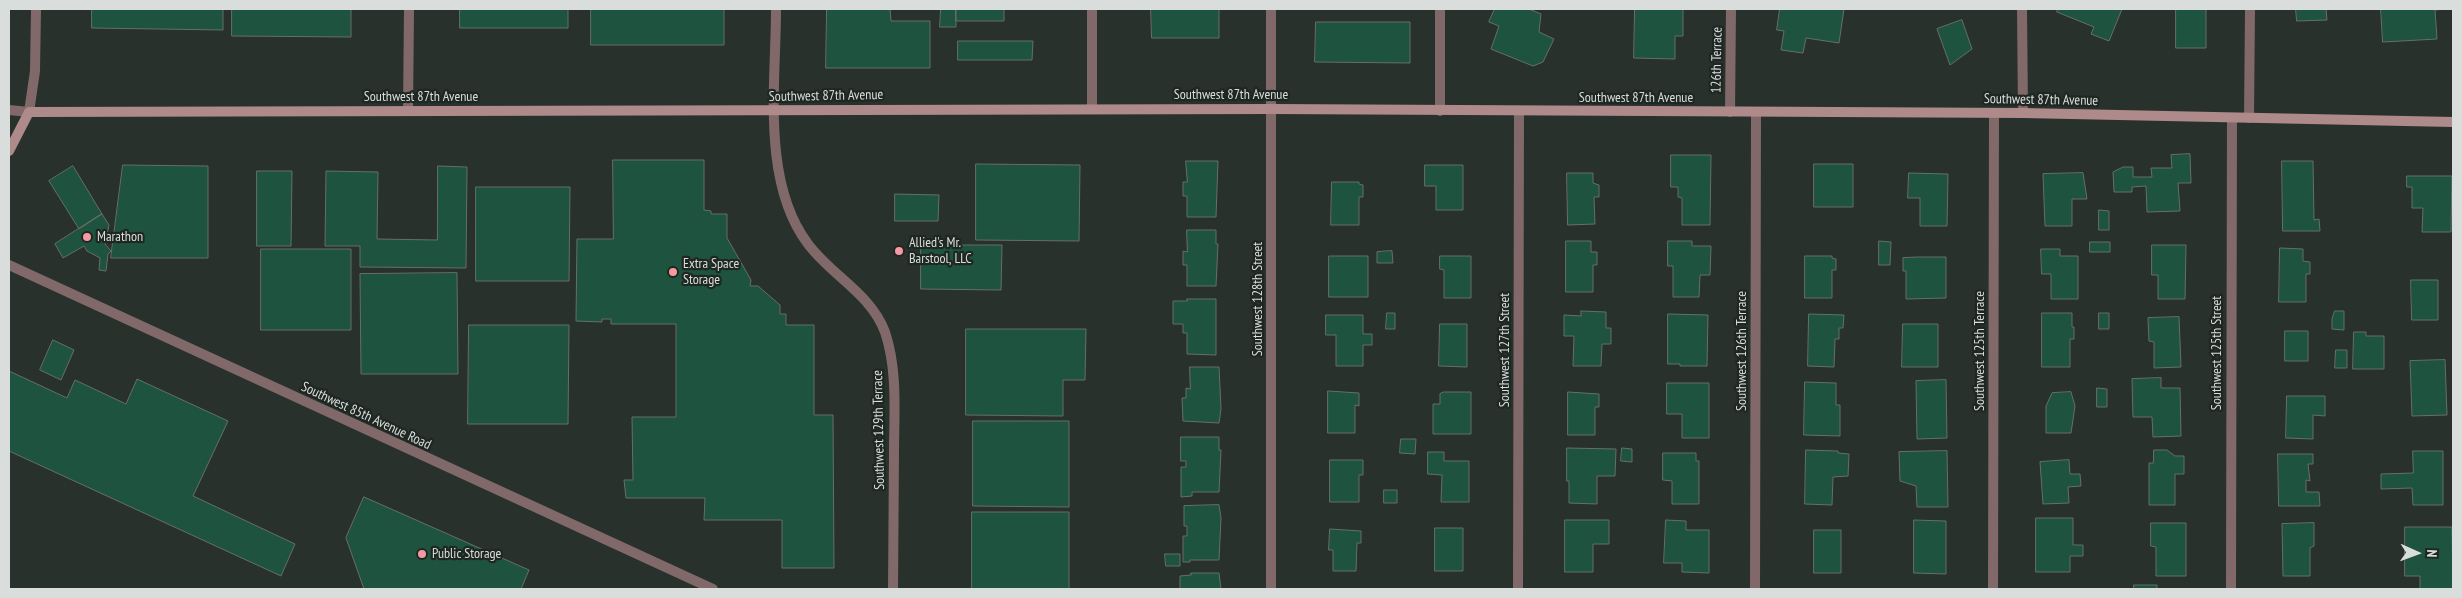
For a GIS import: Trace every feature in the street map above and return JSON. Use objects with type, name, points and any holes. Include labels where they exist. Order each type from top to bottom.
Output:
[{"type":"main road","name":"Southwest 87th Avenue","points":[[29,112],[1272,109],[2023,113],[2453,122]]},
{"type":"main road","points":[[9,151],[29,112]]},
{"type":"street","points":[[29,112],[35,71],[36,9]]},
{"type":"street","points":[[408,110],[409,9]]},
{"type":"street","name":"Southwest 129th Terrace","points":[[776,9],[775,111],[778,168],[787,209],[810,247],[869,304],[880,321],[890,351],[895,386],[892,589]]},
{"type":"street","points":[[1092,9],[1092,109]]},
{"type":"street","name":"Southwest 128th Street","points":[[1271,589],[1272,9]]},
{"type":"street","points":[[1440,9],[1440,111]]},
{"type":"street","name":"126th Terrace","points":[[1730,112],[1731,9]]},
{"type":"street","points":[[2022,9],[2023,113]]},
{"type":"street","points":[[2250,9],[2250,118]]},
{"type":"street","name":"Southwest 87th Avenue","points":[[9,110],[29,112]]},
{"type":"street","name":"Southwest 127th Street","points":[[1518,589],[1519,111]]},
{"type":"street","name":"Southwest 126th Terrace","points":[[1755,589],[1756,113]]},
{"type":"street","name":"Southwest 125th Terrace","points":[[1993,589],[1994,113]]},
{"type":"street","name":"Southwest 125th Street","points":[[2231,589],[2232,118]]},
{"type":"street","name":"Southwest 85th Avenue Road","points":[[9,265],[712,589]]},
{"type":"building","points":[[92,9],[223,9],[223,30],[92,28]]},
{"type":"building","points":[[232,9],[351,9],[351,37],[232,36]]},
{"type":"building","points":[[460,9],[568,9],[568,28],[460,28]]},
{"type":"building","points":[[591,9],[724,9],[724,45],[591,45]]},
{"type":"building","points":[[827,9],[890,9],[891,21],[930,21],[930,68],[826,68]]},
{"type":"building","points":[[941,9],[956,9],[956,27],[940,27]]},
{"type":"building","points":[[956,9],[1004,9],[1004,21],[956,21]]},
{"type":"building","points":[[1151,9],[1219,9],[1219,38],[1152,38]]},
{"type":"building","points":[[1495,9],[1529,9],[1541,14],[1539,32],[1554,39],[1543,62],[1533,66],[1491,49],[1499,26],[1489,22]]},
{"type":"building","points":[[1635,9],[1683,9],[1683,36],[1675,36],[1675,59],[1634,58]]},
{"type":"building","points":[[1780,9],[1844,9],[1839,43],[1806,38],[1803,53],[1781,50],[1784,31],[1777,30]]},
{"type":"building","points":[[2058,9],[2122,9],[2109,41],[2091,34],[2094,27],[2057,12]]},
{"type":"building","points":[[2176,9],[2206,9],[2206,48],[2176,48]]},
{"type":"building","points":[[2296,9],[2326,9],[2327,20],[2297,21]]},
{"type":"building","points":[[2381,9],[2446,9],[2435,10],[2437,39],[2383,42]]},
{"type":"building","points":[[1962,20],[1972,49],[1950,65],[1937,29]]},
{"type":"building","points":[[1316,22],[1410,22],[1410,63],[1315,62]]},
{"type":"building","points":[[958,41],[1033,41],[1032,60],[958,60]]},
{"type":"building","points":[[2190,154],[2191,183],[2178,183],[2180,211],[2147,212],[2146,186],[2132,187],[2132,192],[2114,192],[2113,172],[2123,167],[2133,167],[2133,177],[2152,177],[2151,168],[2172,168],[2171,155]]},
{"type":"building","points":[[1671,155],[1711,155],[1710,225],[1682,225],[1682,198],[1678,197],[1678,187],[1671,187]]},
{"type":"building","points":[[613,160],[704,160],[704,210],[711,211],[711,214],[727,214],[727,238],[751,280],[750,286],[758,286],[780,305],[780,314],[786,314],[786,325],[814,325],[814,415],[833,415],[834,568],[782,568],[782,520],[704,520],[705,498],[626,498],[624,480],[633,480],[632,417],[676,417],[676,324],[611,324],[611,319],[602,319],[602,322],[576,321],[577,239],[613,239]]},
{"type":"building","points":[[1186,161],[1218,161],[1216,217],[1187,217],[1187,196],[1183,196],[1183,182],[1187,182]]},
{"type":"building","points":[[2282,161],[2313,161],[2314,220],[2319,219],[2320,231],[2283,231]]},
{"type":"building","points":[[976,164],[1080,165],[1079,241],[976,240]]},
{"type":"building","points":[[1814,164],[1853,164],[1853,207],[1814,207]]},
{"type":"building","points":[[123,165],[208,166],[208,258],[111,258]]},
{"type":"building","points":[[1425,165],[1463,165],[1463,210],[1436,210],[1436,186],[1425,186]]},
{"type":"building","name":"Marathon","points":[[73,166],[102,214],[79,229],[49,181]]},
{"type":"building","points":[[438,166],[467,167],[466,268],[360,267],[360,246],[325,246],[326,171],[378,172],[377,239],[437,240]]},
{"type":"building","points":[[257,171],[292,171],[291,246],[257,246]]},
{"type":"building","points":[[1567,173],[1593,173],[1593,183],[1599,185],[1599,197],[1594,197],[1595,224],[1568,225]]},
{"type":"building","points":[[1909,173],[1948,174],[1947,226],[1920,226],[1920,198],[1908,198]]},
{"type":"building","points":[[2083,173],[2087,199],[2072,199],[2072,226],[2045,226],[2043,174]]},
{"type":"building","points":[[2407,176],[2452,176],[2451,232],[2422,232],[2423,208],[2412,208],[2412,187],[2407,187]]},
{"type":"building","points":[[1332,182],[1359,182],[1359,184],[1363,185],[1363,197],[1359,197],[1359,225],[1331,225]]},
{"type":"building","points":[[476,187],[570,187],[569,281],[476,281]]},
{"type":"building","points":[[895,194],[939,195],[938,221],[895,221]]},
{"type":"building","points":[[2099,210],[2109,211],[2109,230],[2099,230]]},
{"type":"building","name":"Marathon","points":[[102,214],[109,225],[105,244],[111,251],[108,254],[106,271],[99,270],[100,258],[87,251],[84,246],[63,258],[55,244]]},
{"type":"building","points":[[1187,230],[1216,230],[1216,244],[1218,244],[1216,286],[1187,286],[1187,265],[1183,265],[1183,251],[1187,252]]},
{"type":"building","points":[[1566,241],[1591,241],[1591,252],[1597,252],[1597,265],[1593,265],[1593,292],[1566,292]]},
{"type":"building","points":[[1668,241],[1692,241],[1692,246],[1711,246],[1710,275],[1700,275],[1699,297],[1673,297],[1673,266],[1668,266]]},
{"type":"building","points":[[1879,241],[1891,242],[1890,265],[1879,265]]},
{"type":"building","points":[[2090,242],[2110,242],[2110,252],[2090,252]]},
{"type":"building","points":[[921,245],[1002,245],[1001,290],[921,289]]},
{"type":"building","points":[[2152,245],[2186,245],[2185,299],[2158,299],[2158,275],[2152,275]]},
{"type":"building","points":[[2280,248],[2303,249],[2303,261],[2310,262],[2310,274],[2306,274],[2306,302],[2279,302]]},
{"type":"building","points":[[261,249],[351,249],[351,330],[261,330]]},
{"type":"building","points":[[2041,249],[2060,249],[2060,256],[2078,256],[2078,299],[2051,299],[2051,274],[2042,274]]},
{"type":"building","points":[[1392,251],[1393,263],[1377,263],[1377,252]]},
{"type":"building","points":[[1329,256],[1368,256],[1368,297],[1329,297]]},
{"type":"building","points":[[1440,256],[1471,256],[1471,298],[1444,298],[1444,270],[1440,269]]},
{"type":"building","points":[[1805,256],[1832,256],[1832,258],[1836,259],[1836,270],[1832,270],[1832,298],[1805,298]]},
{"type":"building","points":[[1946,257],[1946,298],[1906,299],[1906,271],[1903,271],[1903,258]]},
{"type":"building","points":[[457,273],[458,374],[361,374],[360,274]]},
{"type":"building","points":[[2411,280],[2438,280],[2438,320],[2412,320]]},
{"type":"building","points":[[1187,299],[1216,299],[1216,355],[1187,354],[1187,333],[1183,333],[1183,324],[1173,324],[1173,301],[1187,301]]},
{"type":"building","points":[[1581,311],[1606,312],[1606,328],[1611,328],[1611,344],[1602,344],[1601,366],[1573,366],[1574,336],[1564,336],[1564,315],[1581,316]]},
{"type":"building","points":[[2335,311],[2344,311],[2344,330],[2332,329],[2332,319]]},
{"type":"building","points":[[1387,313],[1395,313],[1395,329],[1386,329]]},
{"type":"building","points":[[2042,313],[2072,313],[2074,339],[2070,339],[2070,367],[2042,367]]},
{"type":"building","points":[[2099,313],[2109,313],[2109,329],[2099,329]]},
{"type":"building","points":[[1668,314],[1708,315],[1707,366],[1668,364]]},
{"type":"building","points":[[1809,314],[1844,315],[1843,328],[1839,328],[1839,339],[1835,339],[1834,367],[1808,366]]},
{"type":"building","points":[[1326,315],[1363,315],[1363,334],[1372,334],[1372,345],[1363,345],[1363,366],[1336,366],[1336,335],[1326,335]]},
{"type":"building","points":[[2179,317],[2181,367],[2154,368],[2154,342],[2149,341],[2148,318]]},
{"type":"building","points":[[1440,324],[1467,324],[1467,367],[1439,366]]},
{"type":"building","points":[[1903,324],[1938,324],[1938,367],[1902,367]]},
{"type":"building","points":[[469,325],[569,325],[568,424],[468,424]]},
{"type":"building","points":[[966,329],[1086,329],[1085,380],[1063,380],[1063,416],[966,415]]},
{"type":"building","points":[[2285,331],[2308,331],[2308,361],[2285,361]]},
{"type":"building","points":[[2354,332],[2366,332],[2366,336],[2384,336],[2384,369],[2353,369]]},
{"type":"building","points":[[53,340],[74,350],[61,380],[40,370]]},
{"type":"building","points":[[2336,350],[2347,350],[2347,368],[2335,368]]},
{"type":"building","points":[[2445,360],[2447,415],[2412,416],[2410,361]]},
{"type":"building","points":[[1190,367],[1219,367],[1221,409],[1219,423],[1183,421],[1182,398],[1186,398],[1186,388],[1190,389]]},
{"type":"building","points":[[9,371],[67,398],[75,380],[126,404],[137,379],[228,421],[193,496],[295,544],[281,576],[9,451]]},
{"type":"building","points":[[2161,378],[2161,388],[2180,388],[2181,436],[2153,437],[2152,417],[2133,417],[2132,379]]},
{"type":"building","points":[[1946,380],[1947,438],[1917,439],[1916,381]]},
{"type":"building","points":[[1805,382],[1836,383],[1836,405],[1840,405],[1840,436],[1804,435]]},
{"type":"building","points":[[1667,383],[1709,383],[1709,438],[1682,438],[1682,414],[1667,414]]},
{"type":"building","points":[[2097,388],[2107,389],[2107,407],[2097,407]]},
{"type":"building","points":[[1328,391],[1359,393],[1359,406],[1355,405],[1355,433],[1328,433]]},
{"type":"building","points":[[1444,392],[1471,392],[1471,434],[1433,434],[1433,404],[1440,404],[1440,394]]},
{"type":"building","points":[[1568,392],[1599,394],[1599,407],[1595,407],[1595,435],[1568,435]]},
{"type":"building","points":[[2071,392],[2075,406],[2071,433],[2046,433],[2046,406],[2052,393]]},
{"type":"building","points":[[2287,396],[2325,396],[2325,416],[2313,415],[2313,439],[2286,438]]},
{"type":"building","points":[[973,421],[1069,421],[1069,507],[973,506]]},
{"type":"building","points":[[1181,437],[1219,437],[1219,450],[1221,450],[1219,492],[1192,492],[1192,496],[1181,497],[1181,467],[1186,467],[1186,461],[1181,461]]},
{"type":"building","points":[[1401,439],[1416,439],[1415,454],[1400,453]]},
{"type":"building","points":[[1567,448],[1616,449],[1615,476],[1597,476],[1597,504],[1569,503]]},
{"type":"building","points":[[1622,448],[1632,449],[1632,462],[1621,461]]},
{"type":"building","points":[[1806,450],[1838,451],[1838,453],[1849,454],[1848,476],[1833,477],[1832,505],[1805,504]]},
{"type":"building","points":[[2154,450],[2167,450],[2175,456],[2184,456],[2184,474],[2175,474],[2175,505],[2149,505],[2149,463],[2153,463]]},
{"type":"building","points":[[1947,451],[1948,507],[1917,507],[1916,486],[1900,481],[1899,452]]},
{"type":"building","points":[[2413,451],[2443,451],[2443,505],[2413,505],[2412,488],[2381,489],[2381,474],[2413,473]]},
{"type":"building","points":[[1428,452],[1444,452],[1444,461],[1469,461],[1469,502],[1441,502],[1442,475],[1428,474]]},
{"type":"building","points":[[1663,453],[1696,453],[1696,461],[1699,461],[1699,504],[1672,504],[1672,481],[1663,480]]},
{"type":"building","points":[[2278,454],[2313,454],[2313,464],[2308,464],[2310,481],[2306,480],[2306,492],[2319,492],[2320,506],[2279,506]]},
{"type":"building","points":[[1330,460],[1363,460],[1363,475],[1359,475],[1359,502],[1330,502]]},
{"type":"building","points":[[2069,460],[2070,474],[2080,474],[2081,486],[2068,487],[2069,503],[2043,504],[2040,462]]},
{"type":"building","points":[[1384,490],[1397,490],[1397,503],[1384,503]]},
{"type":"building","name":"Public Storage","points":[[364,497],[529,570],[521,589],[364,589],[346,538]]},
{"type":"building","points":[[1219,505],[1221,518],[1219,560],[1190,560],[1190,562],[1183,562],[1183,536],[1187,536],[1187,526],[1184,526],[1184,506]]},
{"type":"building","points":[[972,512],[1069,512],[1069,589],[972,589]]},
{"type":"building","points":[[2036,518],[2073,518],[2073,545],[2083,545],[2083,556],[2070,556],[2070,572],[2036,572]]},
{"type":"building","points":[[1565,520],[1609,520],[1609,544],[1593,544],[1593,572],[1565,572]]},
{"type":"building","points":[[1666,520],[1686,521],[1686,530],[1709,530],[1709,573],[1682,572],[1682,563],[1664,563]]},
{"type":"building","points":[[1914,520],[1946,521],[1946,574],[1914,573]]},
{"type":"building","points":[[2151,523],[2186,523],[2186,576],[2156,576],[2156,547],[2151,546]]},
{"type":"building","points":[[2314,523],[2314,546],[2310,548],[2310,576],[2283,576],[2282,524]]},
{"type":"building","points":[[2405,527],[2452,527],[2453,589],[2420,589],[2420,576],[2405,576]]},
{"type":"building","points":[[1435,528],[1463,528],[1463,571],[1435,571]]},
{"type":"building","points":[[1330,529],[1361,531],[1361,543],[1357,543],[1356,571],[1333,571],[1333,550],[1329,550]]},
{"type":"building","points":[[1814,530],[1841,530],[1841,573],[1814,573]]},
{"type":"building","points":[[1165,554],[1180,554],[1180,566],[1166,566]]},
{"type":"building","points":[[1191,573],[1219,573],[1221,589],[1180,589],[1180,576],[1191,575]]},
{"type":"building","points":[[2134,585],[2157,585],[2157,589],[2134,589]]},
{"type":"place","name":"Marathon","points":[[87,237]]},
{"type":"place","name":"Allied's Mr. Barstool, LLC","points":[[899,251]]},
{"type":"place","name":"Extra Space Storage","points":[[673,272]]},
{"type":"place","name":"Public Storage","points":[[422,554]]}]
